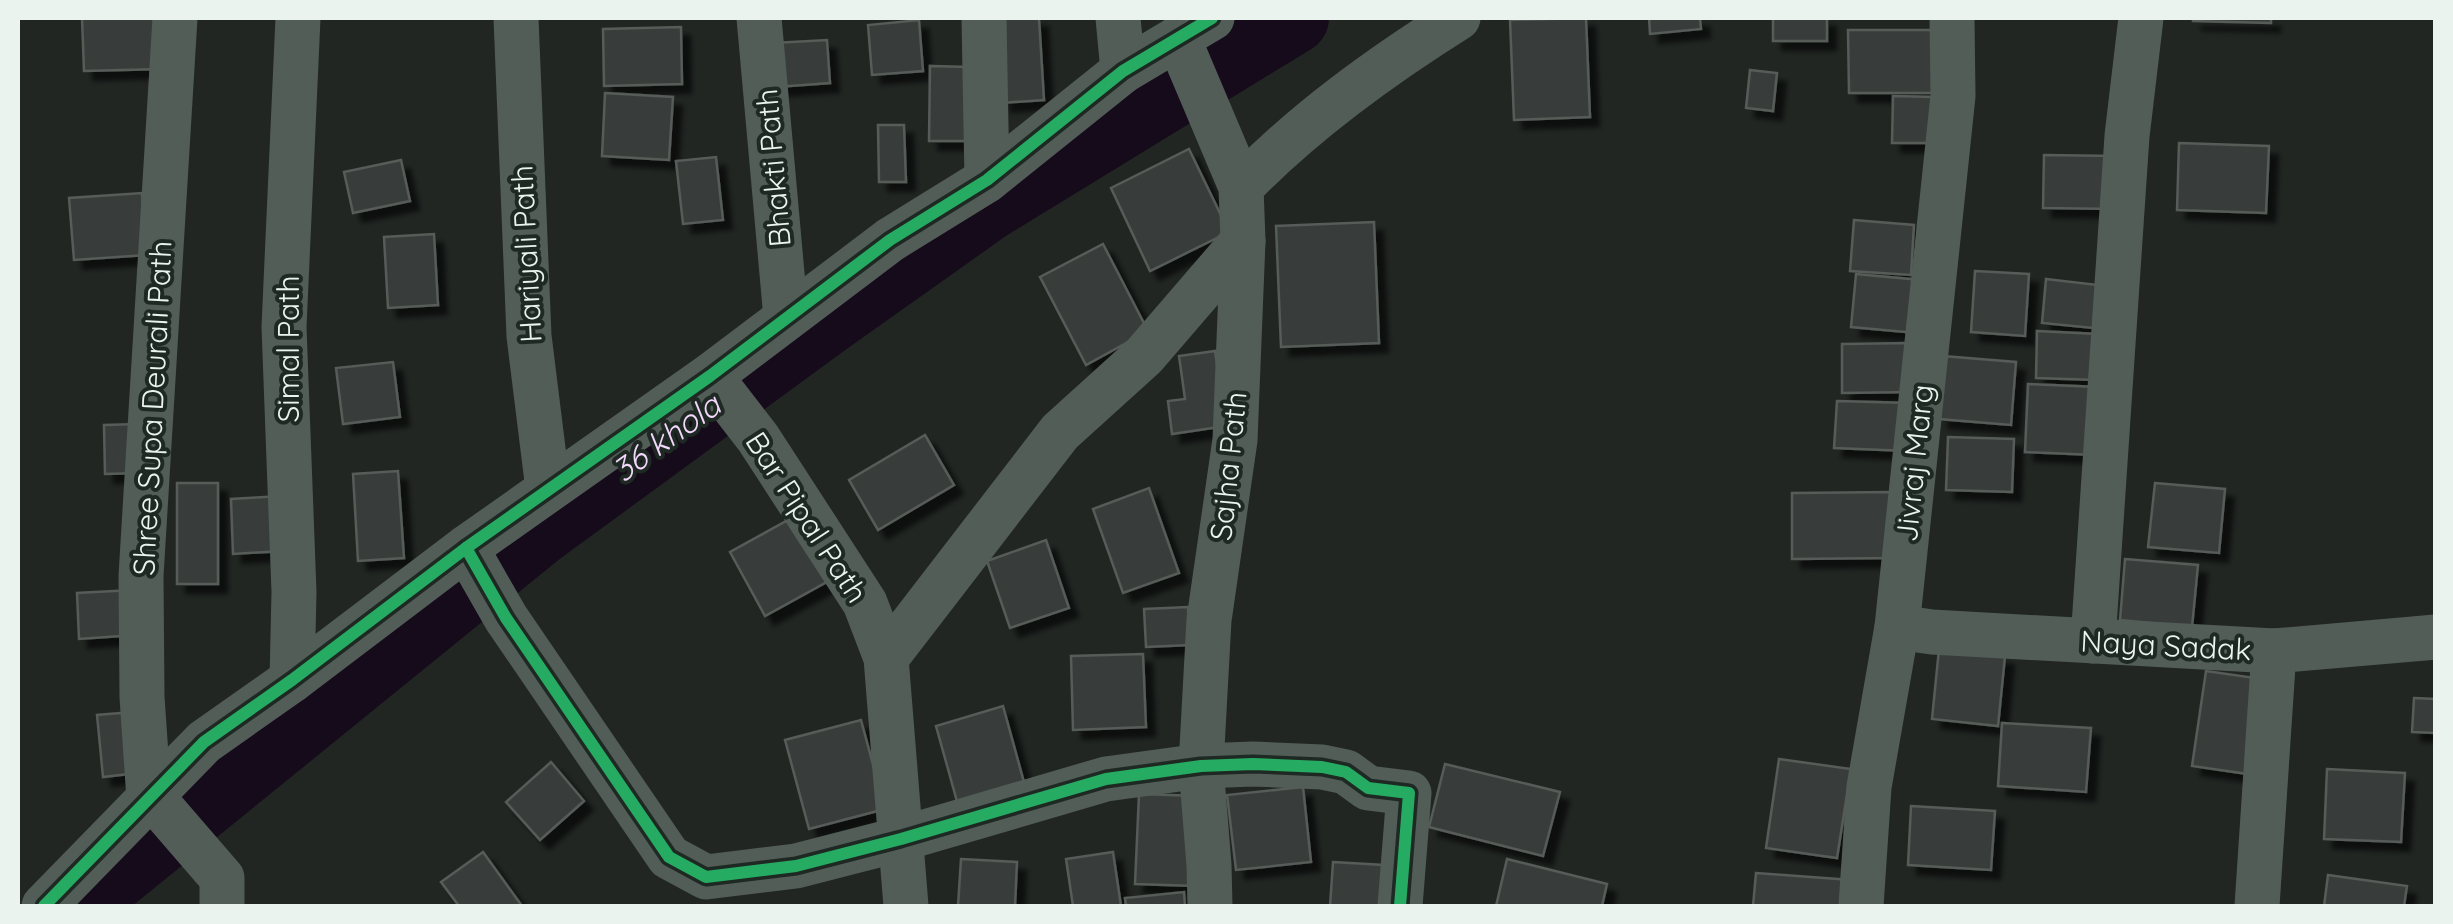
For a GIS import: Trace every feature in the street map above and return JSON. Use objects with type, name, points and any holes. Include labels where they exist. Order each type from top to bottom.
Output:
[{"type":"street","name":"Shree Supa Deurali Path","points":[[157,806],[142,697],[141,576],[176,18]]},
{"type":"street","name":"Simal Path","points":[[292,680],[294,592],[284,328],[298,18]]},
{"type":"street","name":"Hariyali Path","points":[[516,18],[529,336],[548,489]]},
{"type":"street","name":"Bhakti Path","points":[[759,18],[786,318]]},
{"type":"street","points":[[984,18],[987,180]]},
{"type":"street","points":[[1118,18],[1123,72]]},
{"type":"street","points":[[1241,187],[1275,152],[1392,60],[1458,18]]},
{"type":"street","name":"Jivraj Marg","points":[[1861,906],[1869,787],[1897,628],[1953,96],[1952,18]]},
{"type":"street","points":[[2093,641],[2126,136],[2141,18]]},
{"type":"street","points":[[44,906],[157,806],[204,742],[472,558],[548,489],[715,382],[786,318],[890,240],[987,180],[1123,72],[1193,38]]},
{"type":"street","name":"Sajha Path","points":[[1193,38],[1217,132],[1241,187],[1235,440],[1209,620],[1201,766],[1210,906]]},
{"type":"street","points":[[886,658],[1060,432],[1144,356],[1242,241]]},
{"type":"street","name":"Bar Pipal Path","points":[[715,382],[758,438],[865,603],[886,658],[906,906]]},
{"type":"street","points":[[472,558],[506,618],[669,857],[706,878],[796,866],[1106,779],[1201,766],[1252,764],[1322,767],[1346,772],[1368,788],[1409,793],[1400,906]]},
{"type":"street","name":"Naya Sadak","points":[[1897,628],[2274,651],[2436,637]]},
{"type":"street","points":[[2257,906],[2274,651]]},
{"type":"street","points":[[157,806],[212,888]]},
{"type":"building","points":[[82,18],[160,18],[162,69],[84,71]]},
{"type":"building","points":[[997,18],[1039,18],[1044,100],[1002,103]]},
{"type":"building","points":[[1586,18],[1590,117],[1514,120],[1510,20]]},
{"type":"building","points":[[1649,18],[1700,18],[1701,29],[1650,34]]},
{"type":"building","points":[[1773,18],[1827,18],[1827,41],[1773,41]]},
{"type":"building","points":[[2271,18],[2271,23],[2193,21]]},
{"type":"building","points":[[919,20],[923,71],[872,75],[868,25]]},
{"type":"building","points":[[681,27],[682,84],[604,86],[603,29]]},
{"type":"building","points":[[1848,30],[1936,30],[1936,93],[1849,93]]},
{"type":"building","points":[[827,40],[830,83],[777,87],[774,43]]},
{"type":"building","points":[[930,66],[971,67],[970,141],[929,141]]},
{"type":"building","points":[[1750,70],[1777,73],[1773,111],[1746,108]]},
{"type":"building","points":[[605,93],[673,97],[669,160],[602,156]]},
{"type":"building","points":[[1893,96],[1934,97],[1934,143],[1892,143]]},
{"type":"building","points":[[878,125],[904,125],[906,182],[879,182]]},
{"type":"building","points":[[2179,143],[2269,146],[2266,213],[2177,210]]},
{"type":"building","points":[[1189,149],[1229,232],[1150,271],[1111,188]]},
{"type":"building","points":[[2044,155],[2116,156],[2116,209],[2043,208]]},
{"type":"building","points":[[716,157],[723,220],[683,224],[676,161]]},
{"type":"building","points":[[401,160],[410,201],[353,213],[344,172]]},
{"type":"building","points":[[142,193],[146,255],[74,260],[69,198]]},
{"type":"building","points":[[1854,220],[1914,225],[1911,275],[1850,271]]},
{"type":"building","points":[[1374,222],[1379,343],[1281,347],[1276,226]]},
{"type":"building","points":[[434,234],[438,305],[388,308],[384,237]]},
{"type":"building","points":[[1103,244],[1148,331],[1086,365],[1040,277]]},
{"type":"building","points":[[1975,271],[2029,274],[2025,336],[1971,332]]},
{"type":"building","points":[[1856,274],[1921,280],[1916,333],[1851,327]]},
{"type":"building","points":[[2046,279],[2098,285],[2093,328],[2042,323]]},
{"type":"building","points":[[2037,331],[2098,334],[2096,380],[2036,378]]},
{"type":"building","points":[[1913,343],[1913,392],[1842,393],[1842,344]]},
{"type":"building","points":[[1215,351],[1226,426],[1172,434],[1168,401],[1185,399],[1179,356]]},
{"type":"building","points":[[1943,356],[2016,362],[2011,425],[1939,419]]},
{"type":"building","points":[[393,362],[400,417],[343,424],[336,368]]},
{"type":"building","points":[[2028,384],[2098,387],[2094,455],[2025,452]]},
{"type":"building","points":[[1837,401],[1910,403],[1908,451],[1834,448]]},
{"type":"building","points":[[138,424],[140,473],[105,474],[104,425]]},
{"type":"building","points":[[925,435],[954,485],[878,530],[849,480]]},
{"type":"building","points":[[1948,437],[2014,439],[2012,492],[1946,490]]},
{"type":"building","points":[[398,471],[404,558],[358,561],[353,474]]},
{"type":"building","points":[[177,483],[218,483],[218,584],[177,584]]},
{"type":"building","points":[[2155,483],[2225,489],[2219,553],[2148,547]]},
{"type":"building","points":[[1149,488],[1179,573],[1123,593],[1093,509]]},
{"type":"building","points":[[1893,492],[1893,558],[1792,559],[1792,493]]},
{"type":"building","points":[[280,496],[283,551],[233,554],[231,499]]},
{"type":"building","points":[[799,514],[834,578],[765,616],[730,552]]},
{"type":"building","points":[[1046,540],[1069,608],[1010,628],[987,561]]},
{"type":"building","points":[[2125,559],[2198,565],[2192,627],[2120,620]]},
{"type":"building","points":[[132,590],[135,635],[79,639],[77,593]]},
{"type":"building","points":[[1188,607],[1190,645],[1146,647],[1144,609]]},
{"type":"building","points":[[1939,649],[2005,656],[1998,726],[1932,719]]},
{"type":"building","points":[[1143,654],[1146,727],[1073,730],[1071,656]]},
{"type":"building","points":[[2206,671],[2262,679],[2248,774],[2192,766]]},
{"type":"building","points":[[2414,698],[2436,699],[2436,733],[2412,732]]},
{"type":"building","points":[[1003,706],[1025,786],[958,805],[936,726]]},
{"type":"building","points":[[132,712],[138,773],[103,777],[97,715]]},
{"type":"building","points":[[861,720],[885,809],[809,829],[785,740]]},
{"type":"building","points":[[2002,723],[2091,728],[2086,792],[1998,786]]},
{"type":"building","points":[[1779,759],[1851,769],[1837,858],[1766,848]]},
{"type":"building","points":[[551,762],[584,801],[540,840],[506,802]]},
{"type":"building","points":[[1445,764],[1560,792],[1543,856],[1429,827]]},
{"type":"building","points":[[2327,769],[2405,773],[2401,842],[2324,839]]},
{"type":"building","points":[[1303,787],[1311,862],[1236,870],[1227,795]]},
{"type":"building","points":[[1139,794],[1199,796],[1196,886],[1135,884]]},
{"type":"building","points":[[1911,806],[1995,811],[1991,870],[1908,865]]},
{"type":"building","points":[[483,852],[522,906],[459,906],[441,882]]},
{"type":"building","points":[[1113,852],[1121,906],[1073,906],[1066,859]]},
{"type":"building","points":[[961,859],[1017,862],[1015,906],[958,906]]},
{"type":"building","points":[[1507,859],[1607,884],[1602,906],[1496,906]]},
{"type":"building","points":[[1333,862],[1384,865],[1381,906],[1330,906]]},
{"type":"building","points":[[1756,873],[1851,880],[1849,906],[1753,906]]},
{"type":"building","points":[[2328,875],[2407,886],[2404,906],[2324,906]]},
{"type":"building","points":[[1184,892],[1185,906],[1126,906],[1125,898]]},
{"type":"waterway","name":"36 khola","points":[[75,906],[537,531],[824,321],[986,206],[1293,18]]},
{"type":"cycle path","points":[[44,906],[204,742],[466,548],[710,376],[890,240],[987,180],[1123,71],[1212,18]]},
{"type":"cycle path","points":[[466,548],[506,618],[669,857],[706,877],[796,866],[1106,779],[1201,766],[1253,764],[1322,767],[1346,772],[1368,788],[1409,793],[1400,906]]}]
